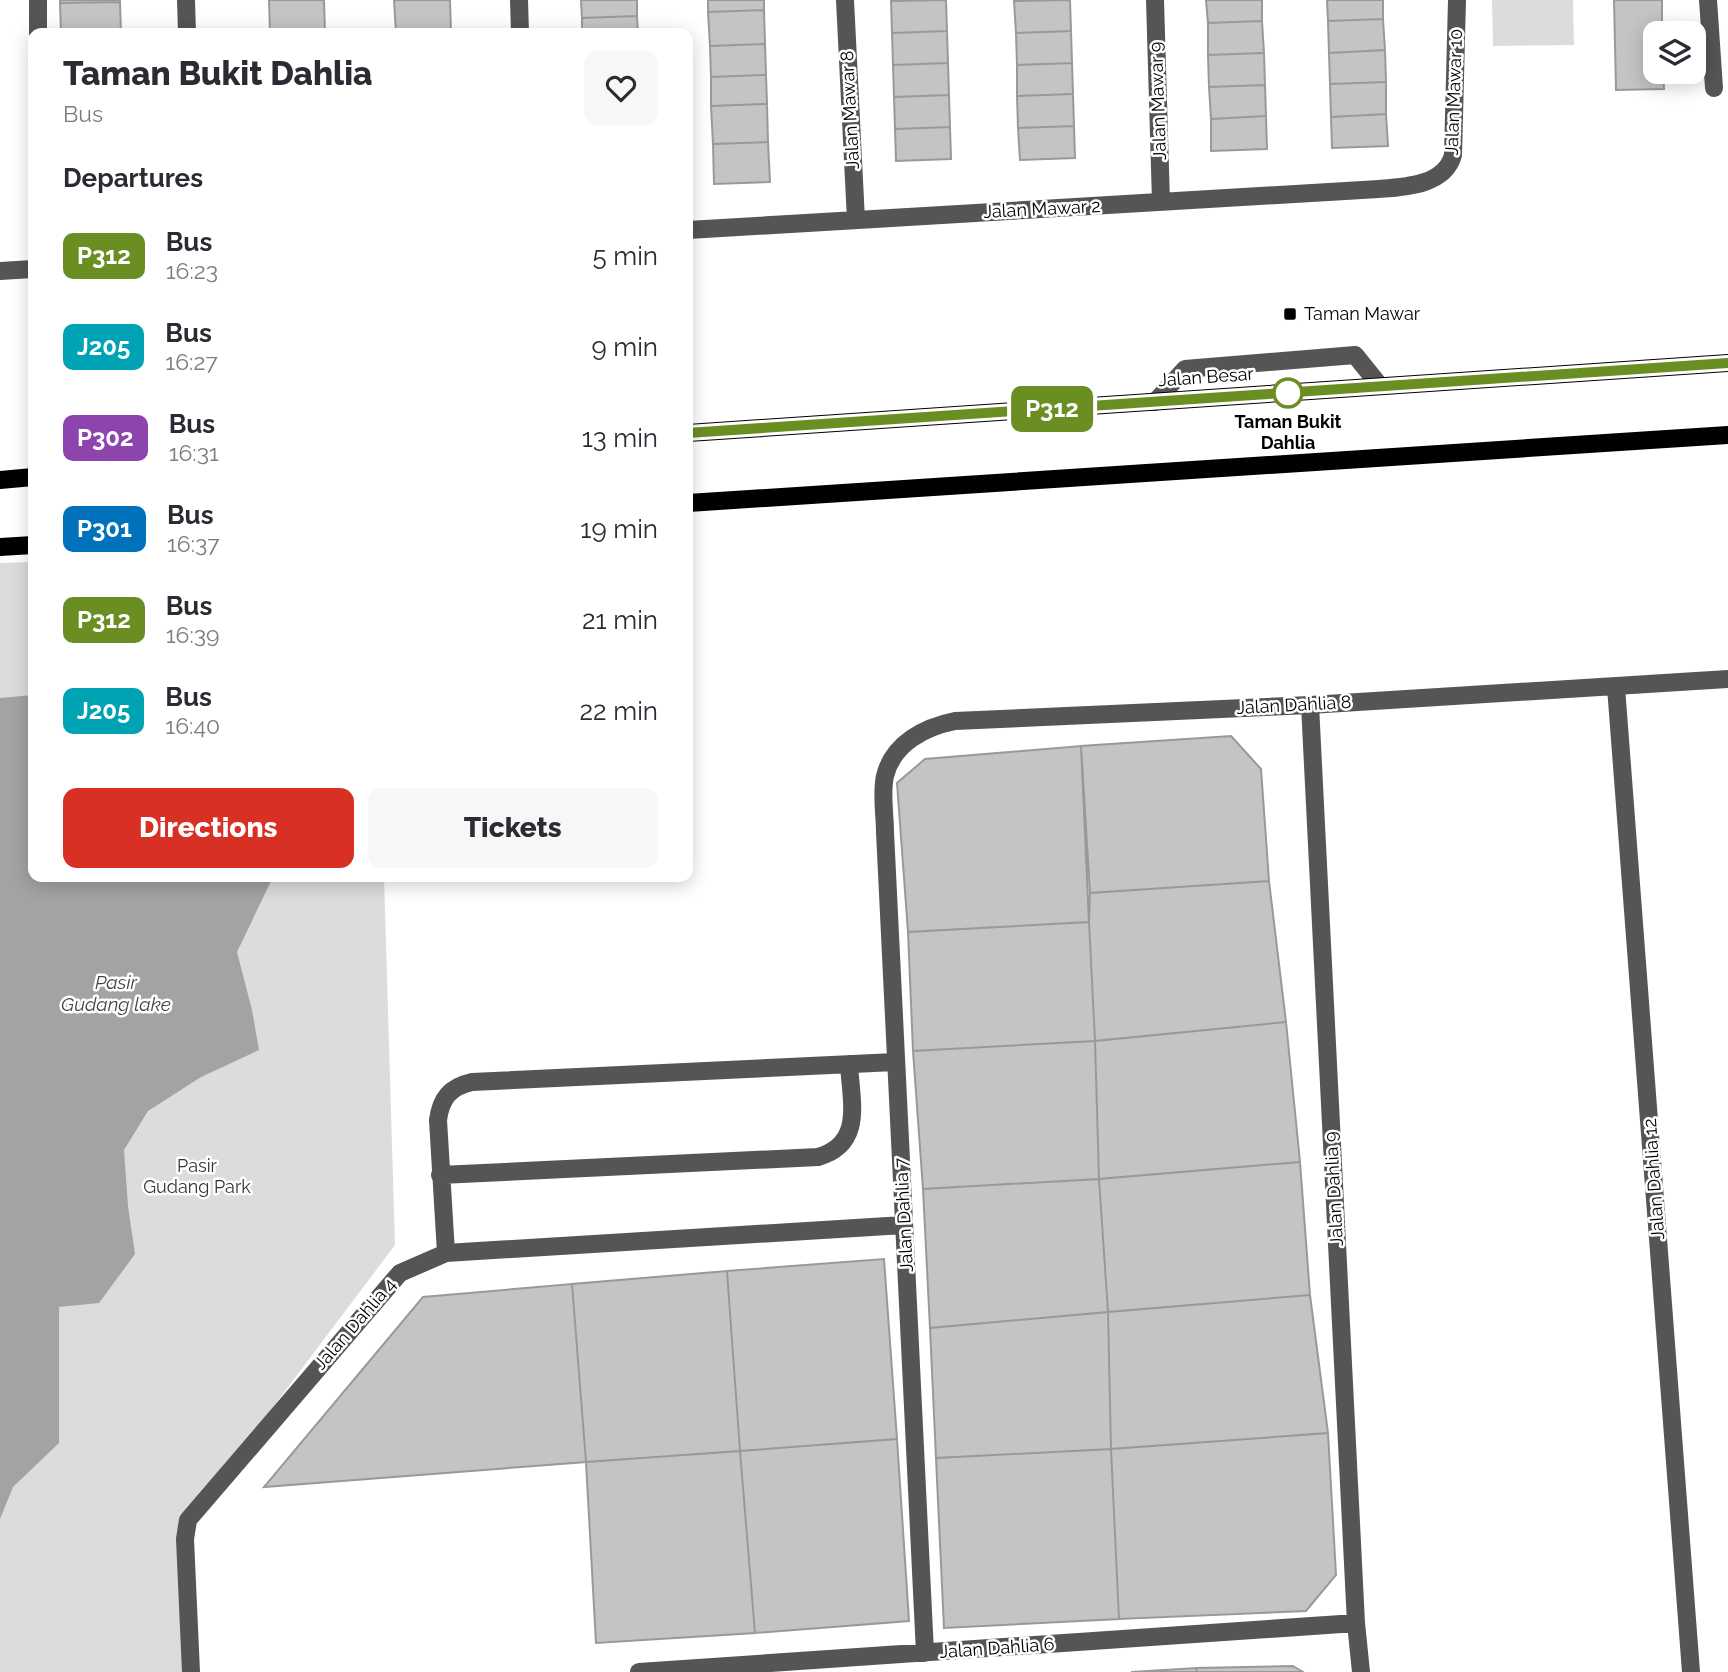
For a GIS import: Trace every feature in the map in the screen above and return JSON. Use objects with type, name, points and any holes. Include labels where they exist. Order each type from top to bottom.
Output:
[{"type":"main road","name":"Jalan Besar","points":[[693,433],[1728,363]]},
{"type":"main road","points":[[693,503],[1728,435]]},
{"type":"main road","points":[[0,480],[28,477]]},
{"type":"main road","points":[[0,547],[28,545]]},
{"type":"street","points":[[38,0],[38,28]]},
{"type":"street","points":[[186,0],[187,28]]},
{"type":"street","points":[[519,0],[520,28]]},
{"type":"street","name":"Jalan Mawar 8","points":[[845,0],[856,220]]},
{"type":"street","name":"Jalan Mawar 9","points":[[1155,0],[1161,202]]},
{"type":"street","name":"Jalan Mawar 10","points":[[1397,188],[1434,179],[1450,166],[1453,155],[1457,0]]},
{"type":"street","points":[[1708,0],[1714,88]]},
{"type":"street","name":"Jalan Mawar 2","points":[[693,230],[1397,188]]},
{"type":"street","points":[[0,271],[28,269]]},
{"type":"street","points":[[1155,402],[1185,369],[1355,355],[1380,386]]},
{"type":"street","name":"Jalan Dahlia 8","points":[[885,778],[896,754],[912,737],[932,726],[955,721],[1310,705],[1728,679]]},
{"type":"street","name":"Jalan Dahlia 12","points":[[1616,687],[1691,1672]]},
{"type":"street","name":"Jalan Dahlia 9","points":[[1310,705],[1356,1623],[1361,1672]]},
{"type":"street","name":"Jalan Dahlia 7","points":[[885,778],[895,1062],[925,1653]]},
{"type":"street","points":[[446,1253],[438,1119],[440,1105],[447,1094],[458,1085],[472,1082],[895,1062]]},
{"type":"street","points":[[440,1175],[824,1155],[842,1145],[850,1133],[852,1120],[849,1064]]},
{"type":"street","name":"Jalan Dahlia 4","points":[[191,1672],[185,1539],[188,1520],[395,1276],[446,1253],[904,1225]]},
{"type":"street","name":"Jalan Dahlia 6","points":[[639,1672],[1356,1623]]},
{"type":"green space","points":[[1492,0],[1573,0],[1574,45],[1493,46]]},
{"type":"green space","name":"Pasir Gudang Park","points":[[28,562],[28,882],[384,882],[395,1245],[194,1512],[191,1672],[0,1672],[0,563]]},
{"type":"water","name":"Pasir Gudang lake","points":[[28,695],[28,882],[271,882],[237,952],[259,1050],[201,1077],[148,1111],[124,1150],[135,1254],[99,1303],[59,1307],[59,1443],[13,1487],[0,1519],[0,698]]},
{"type":"building","points":[[60,0],[120,0],[120,2],[60,3]]},
{"type":"building","points":[[269,0],[324,0],[325,28],[270,28]]},
{"type":"building","points":[[394,0],[450,0],[451,28],[396,28]]},
{"type":"building","points":[[581,0],[637,0],[637,16],[582,18]]},
{"type":"building","points":[[708,0],[764,0],[764,10],[708,12]]},
{"type":"building","points":[[946,0],[947,31],[892,33],[891,1]]},
{"type":"building","points":[[1070,0],[1071,31],[1016,33],[1014,1]]},
{"type":"building","points":[[1206,0],[1262,0],[1262,21],[1208,23]]},
{"type":"building","points":[[1327,0],[1383,0],[1383,19],[1328,21]]},
{"type":"building","points":[[1614,0],[1662,0],[1662,21],[1643,21],[1643,84],[1664,84],[1664,89],[1616,90]]},
{"type":"building","points":[[120,2],[121,28],[61,28],[60,3]]},
{"type":"building","points":[[764,10],[765,44],[710,46],[708,12]]},
{"type":"building","points":[[637,16],[638,28],[582,28],[582,18]]},
{"type":"building","points":[[1383,19],[1385,50],[1329,53],[1328,21]]},
{"type":"building","points":[[1262,21],[1264,53],[1208,55],[1208,23]]},
{"type":"building","points":[[947,31],[948,63],[893,65],[892,33]]},
{"type":"building","points":[[1071,31],[1072,63],[1017,65],[1016,33]]},
{"type":"building","points":[[765,44],[766,75],[711,77],[710,46]]},
{"type":"building","points":[[1385,50],[1386,82],[1330,84],[1329,53]]},
{"type":"building","points":[[1264,53],[1265,85],[1209,87],[1208,55]]},
{"type":"building","points":[[948,63],[949,95],[894,97],[893,65]]},
{"type":"building","points":[[1072,63],[1073,94],[1017,96],[1017,65]]},
{"type":"building","points":[[766,75],[767,104],[711,106],[711,77]]},
{"type":"building","points":[[1386,82],[1386,114],[1331,117],[1330,84]]},
{"type":"building","points":[[1265,85],[1266,116],[1211,119],[1209,87]]},
{"type":"building","points":[[1073,94],[1074,126],[1018,128],[1017,96]]},
{"type":"building","points":[[949,95],[950,127],[895,129],[894,97]]},
{"type":"building","points":[[767,104],[768,142],[713,144],[711,106]]},
{"type":"building","points":[[1386,114],[1388,146],[1332,148],[1331,117]]},
{"type":"building","points":[[1266,116],[1267,149],[1211,151],[1211,119]]},
{"type":"building","points":[[1074,126],[1075,158],[1020,160],[1018,128]]},
{"type":"building","points":[[950,127],[951,159],[896,161],[895,129]]},
{"type":"building","points":[[768,142],[770,182],[714,184],[713,144]]},
{"type":"building","points":[[1231,736],[1261,769],[1269,881],[1090,893],[1081,746]]},
{"type":"building","points":[[1081,746],[1089,922],[908,932],[897,783],[925,759]]},
{"type":"building","points":[[1269,881],[1286,1022],[1095,1041],[1090,893]]},
{"type":"building","points":[[1089,922],[1095,1041],[913,1051],[908,932]]},
{"type":"building","points":[[1286,1022],[1300,1162],[1099,1179],[1095,1041]]},
{"type":"building","points":[[1095,1041],[1099,1179],[923,1189],[913,1051]]},
{"type":"building","points":[[1300,1162],[1310,1295],[1108,1312],[1099,1179]]},
{"type":"building","points":[[1099,1179],[1108,1312],[930,1328],[923,1189]]},
{"type":"building","points":[[884,1259],[897,1439],[740,1451],[727,1271]]},
{"type":"building","points":[[727,1271],[740,1451],[586,1462],[572,1284]]},
{"type":"building","points":[[572,1284],[586,1462],[264,1487],[423,1297]]},
{"type":"building","points":[[1310,1295],[1328,1433],[1111,1449],[1108,1312]]},
{"type":"building","points":[[1108,1312],[1111,1449],[936,1458],[930,1328]]},
{"type":"building","points":[[1328,1433],[1336,1575],[1306,1611],[1119,1619],[1111,1449]]},
{"type":"building","points":[[897,1439],[909,1621],[755,1633],[740,1451]]},
{"type":"building","points":[[1111,1449],[1119,1619],[944,1628],[936,1458]]},
{"type":"building","points":[[740,1451],[755,1633],[596,1643],[586,1462]]},
{"type":"building","points":[[1293,1666],[1303,1672],[1197,1672],[1196,1668]]},
{"type":"building","points":[[1196,1668],[1197,1672],[1131,1672]]},
{"type":"bus line","name":"P312","points":[[693,433],[1728,363]]},
{"type":"place","name":"Taman Mawar","points":[[1290,314]]},
{"type":"place","name":"Taman Bukit Dahlia","points":[[1288,393]]}]
